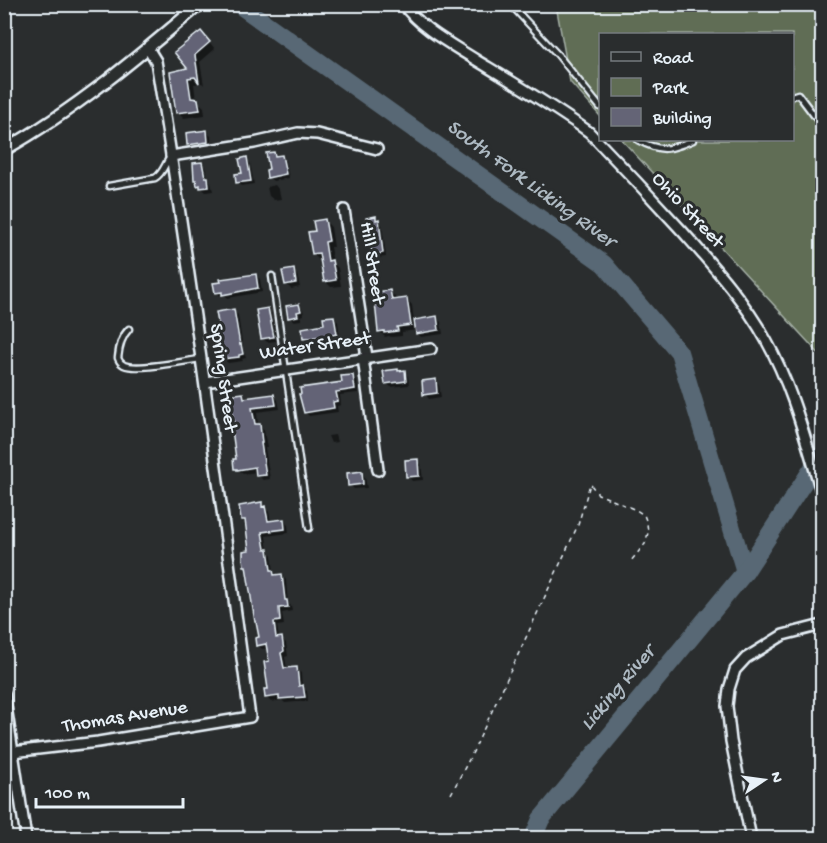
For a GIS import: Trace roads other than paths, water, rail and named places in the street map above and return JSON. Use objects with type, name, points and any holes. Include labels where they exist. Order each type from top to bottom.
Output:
[{"type":"street","points":[[4,150],[23,140],[90,93],[200,4]]},
{"type":"street","name":"Ohio Street","points":[[403,4],[411,15],[443,39],[589,132],[709,261],[742,301],[767,341],[788,387],[822,494]]},
{"type":"street","name":"Spring Street","points":[[148,48],[156,61],[171,156],[205,382],[250,717]]},
{"type":"street","points":[[171,156],[254,143],[298,133],[317,134],[377,149]]},
{"type":"street","name":"Hill Street","points":[[344,210],[378,470]]},
{"type":"street","name":"Water Street","points":[[205,382],[431,349]]},
{"type":"street","points":[[751,838],[731,741],[727,706],[735,670],[746,658],[783,635],[822,626]]},
{"type":"street","points":[[4,693],[9,753],[26,838]]},
{"type":"street","name":"Thomas Avenue","points":[[9,753],[98,742],[250,717]]},
{"type":"lane","points":[[510,4],[558,55],[599,107]]},
{"type":"lane","points":[[794,95],[798,94],[822,126]]},
{"type":"lane","points":[[640,141],[658,149],[673,148],[690,141]]},
{"type":"lane","points":[[109,186],[155,178],[159,176],[171,156]]},
{"type":"lane","points":[[272,276],[309,528]]},
{"type":"lane","points":[[129,329],[120,344],[118,358],[122,364],[145,366],[201,359]]},
{"type":"waterway","name":"South Fork Licking River","points":[[238,4],[604,264],[679,352],[745,572]]},
{"type":"waterway","name":"Licking River","points":[[533,838],[541,819],[745,572],[822,454]]}]
